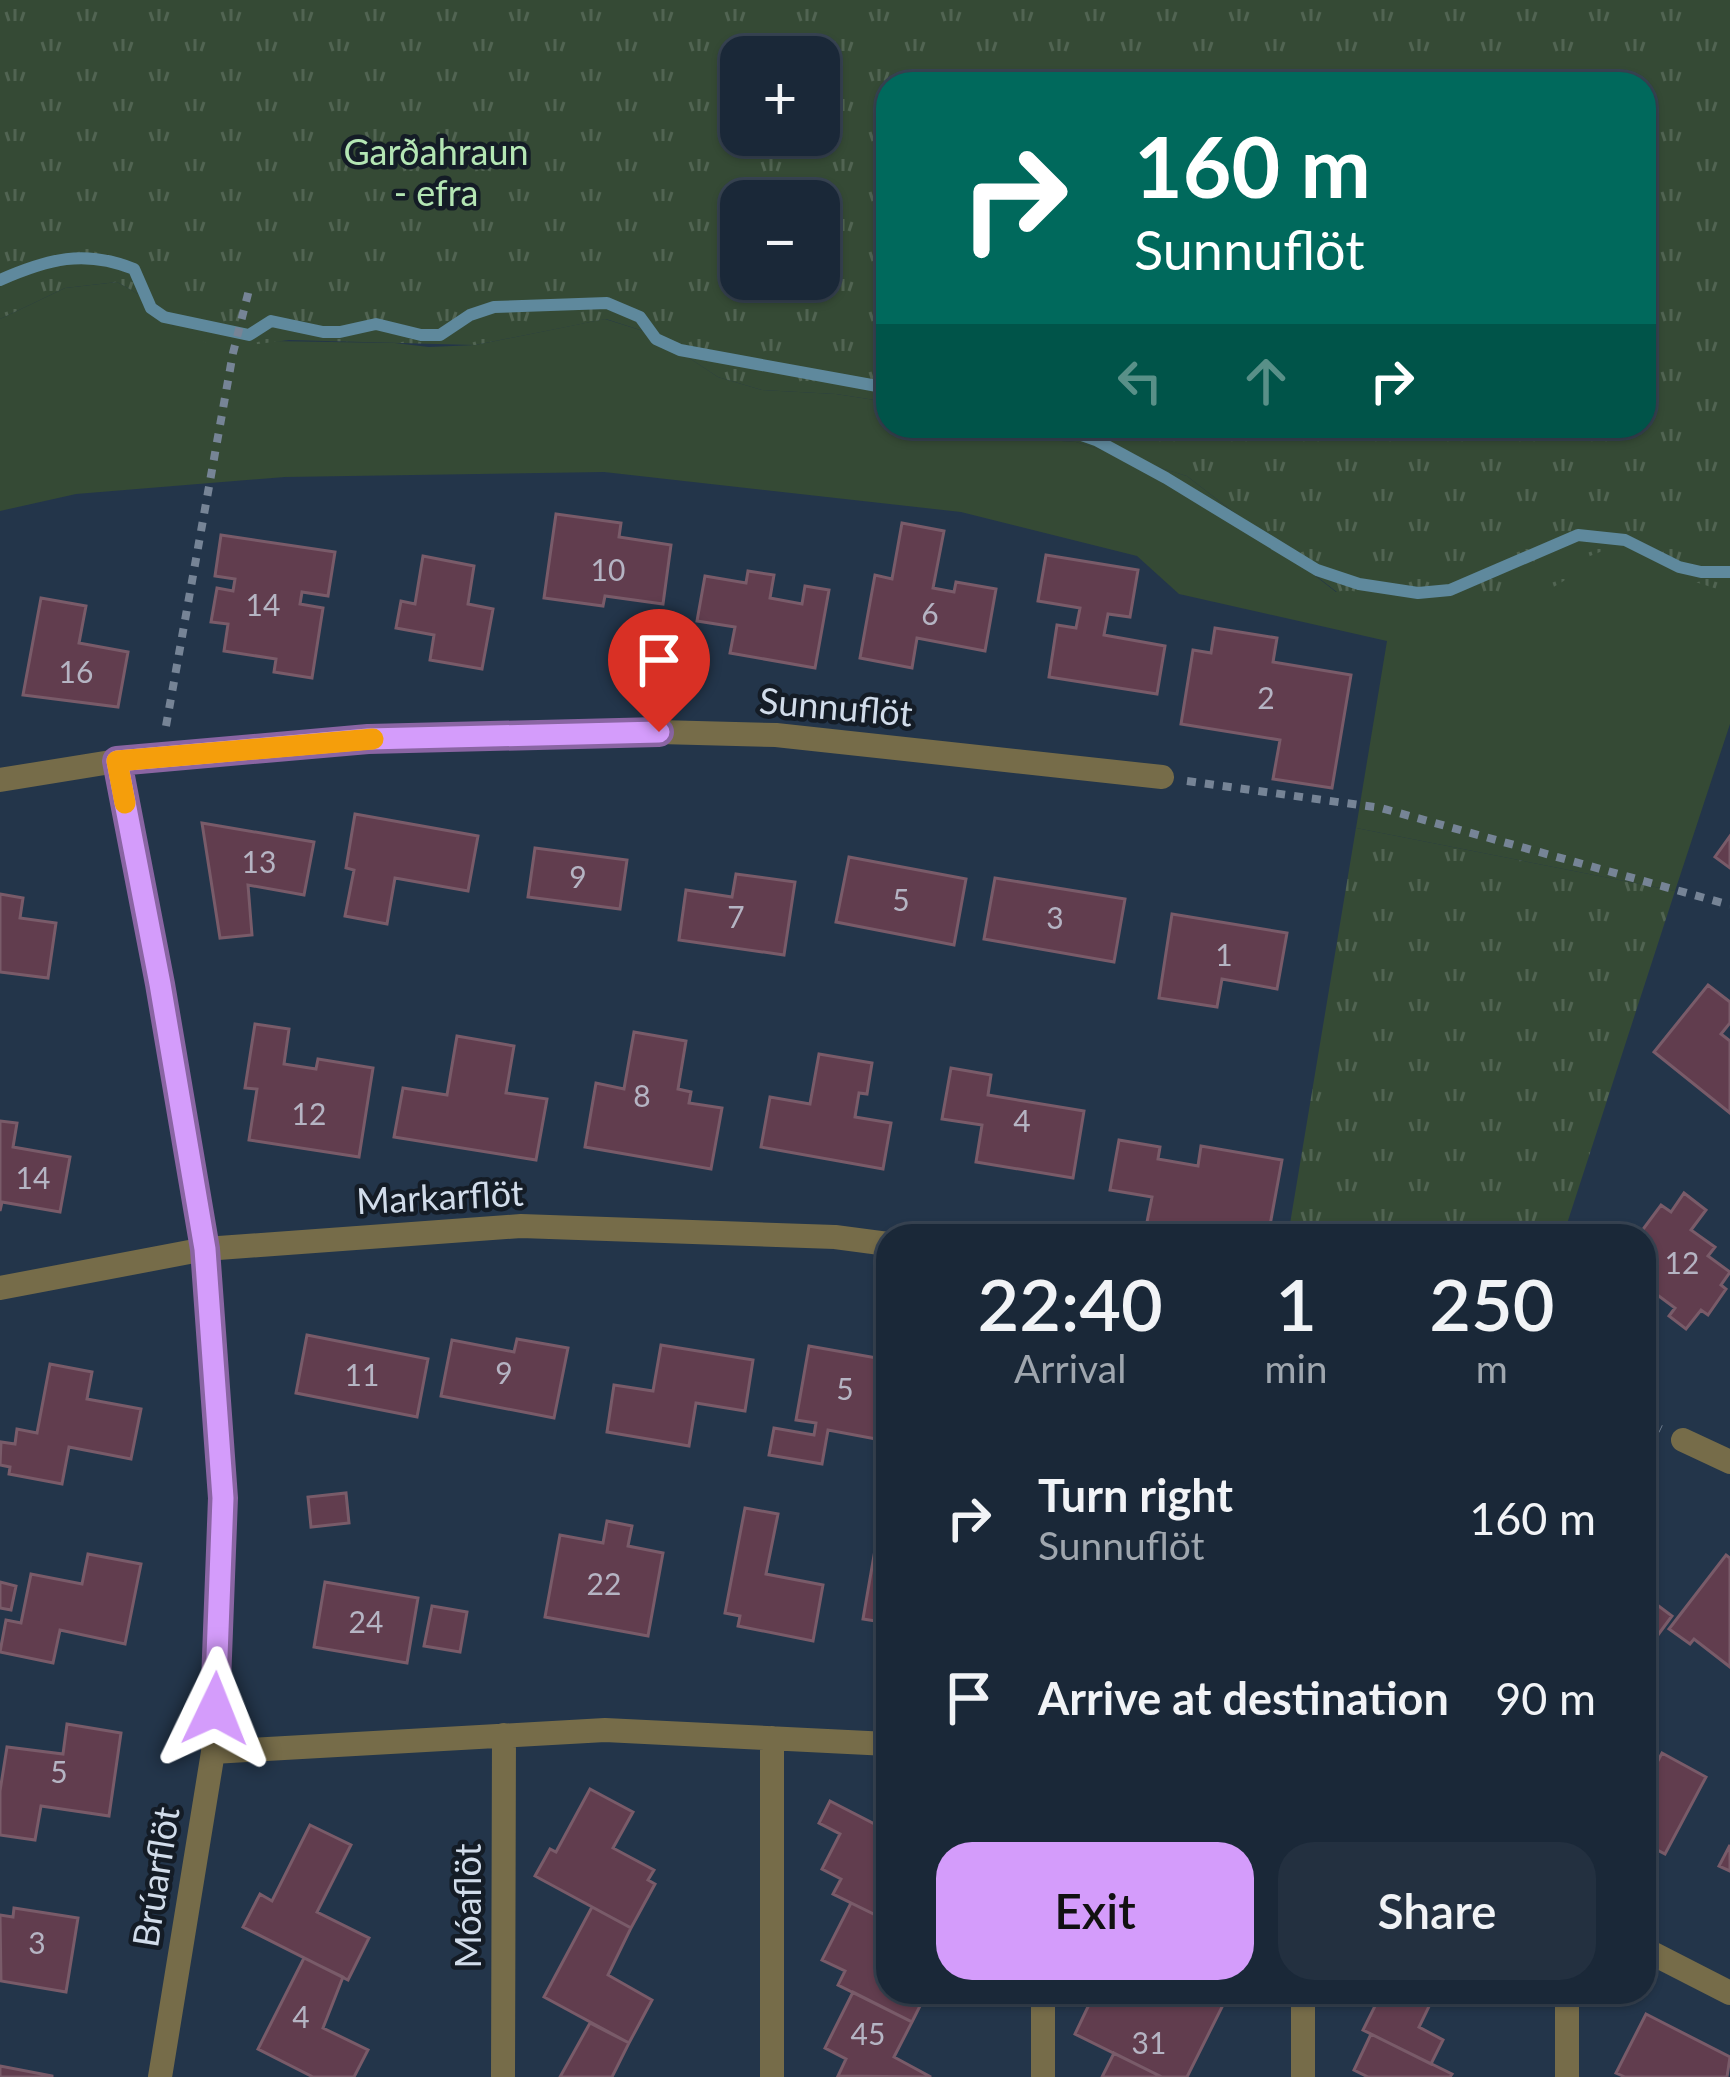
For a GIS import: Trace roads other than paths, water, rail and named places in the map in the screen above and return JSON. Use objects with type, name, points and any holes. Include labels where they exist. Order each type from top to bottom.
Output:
[{"type":"street","name":"Sunnuflöt","points":[[0,780],[117,761],[368,739],[621,731],[776,735],[1162,777]]},
{"type":"street","name":"Brúarflöt","points":[[117,761],[205,1249],[223,1498],[213,1752],[160,2077]]},
{"type":"street","name":"Markarflöt","points":[[0,1288],[205,1249],[521,1226],[876,1243]]},
{"type":"street","points":[[1683,1440],[1730,1462]]},
{"type":"street","points":[[213,1752],[605,1730],[876,1743]]},
{"type":"street","name":"Móaflöt","points":[[503,2077],[504,1735]]},
{"type":"street","points":[[772,1738],[772,2077]]},
{"type":"street","points":[[1656,1955],[1730,1993]]},
{"type":"street","points":[[1043,2004],[1043,2077]]},
{"type":"street","points":[[1303,2004],[1303,2077]]},
{"type":"street","points":[[1567,2004],[1567,2077]]},
{"type":"waterway","points":[[0,280],[66,259],[99,259],[134,269],[151,308],[164,317],[249,335],[271,321],[323,332],[376,324],[440,335],[470,315],[494,307],[607,303],[640,317],[656,339],[680,350],[876,386]]},
{"type":"waterway","points":[[1090,438],[1317,570],[1359,584],[1418,593],[1450,590],[1578,535],[1625,540],[1679,567],[1730,572]]},
{"type":"park label","name":"Garðahraun - efra","points":[[436,172]]}]
